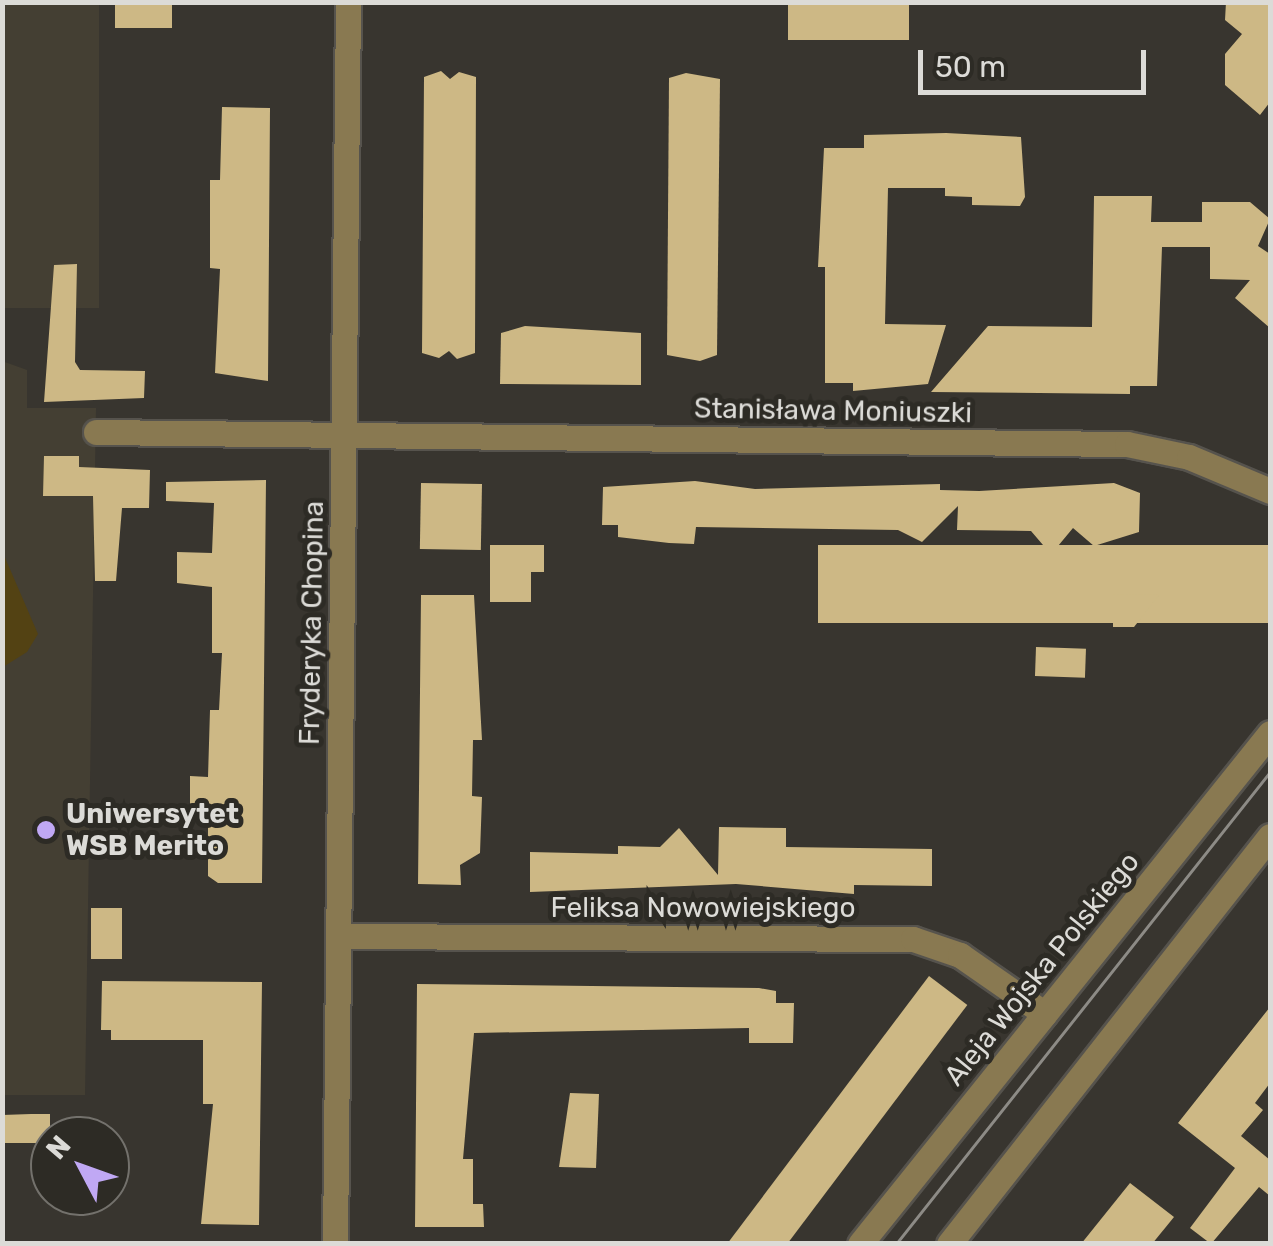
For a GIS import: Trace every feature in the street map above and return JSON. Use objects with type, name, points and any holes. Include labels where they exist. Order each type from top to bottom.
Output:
[{"type":"street","name":"Fryderyka Chopina","points":[[335,1244],[348,2]]},
{"type":"street","name":"Stanisława Moniuszki","points":[[96,432],[1126,444],[1188,457],[1270,491]]},
{"type":"street","name":"Aleja Wojska Polskiego","points":[[860,1244],[1270,733]]},
{"type":"street","points":[[949,1244],[1270,836]]},
{"type":"street","name":"Feliksa Nowowiejskiego","points":[[339,936],[912,939],[960,955],[1045,1014]]},
{"type":"shaded area","points":[[2,3],[99,3],[99,308],[2,308]]},
{"type":"shaded area","name":"Uniwersytet WSB Merito","points":[[2,361],[27,370],[27,408],[96,408],[85,1095],[3,1095]]},
{"type":"shaded area","points":[[3,553],[38,634],[27,652],[3,667]]},
{"type":"building","points":[[115,2],[172,2],[172,28],[115,28]]},
{"type":"building","points":[[788,2],[909,2],[909,40],[788,40]]},
{"type":"building","points":[[1226,2],[1270,2],[1270,102],[1260,115],[1225,85],[1225,54],[1242,34],[1225,20]]},
{"type":"building","points":[[441,71],[450,79],[459,72],[476,77],[475,353],[457,359],[449,351],[439,358],[422,353],[424,77]]},
{"type":"building","points":[[686,73],[720,79],[717,355],[700,361],[667,355],[669,78]]},
{"type":"building","points":[[222,107],[270,108],[268,381],[215,373],[220,269],[210,268],[210,180],[220,180]]},
{"type":"building","points":[[946,133],[1021,137],[1025,197],[1020,206],[972,205],[972,197],[945,196],[945,188],[888,188],[885,324],[946,325],[928,384],[853,391],[853,383],[825,383],[825,267],[818,267],[824,148],[864,148],[864,135]]},
{"type":"building","points":[[1094,196],[1152,196],[1151,222],[1202,222],[1202,202],[1250,202],[1270,219],[1258,246],[1270,254],[1270,328],[1235,298],[1250,280],[1210,279],[1210,247],[1162,247],[1157,386],[1130,386],[1130,394],[931,392],[988,326],[1092,327]]},
{"type":"building","points":[[77,264],[75,362],[80,370],[145,371],[144,398],[44,402],[54,265]]},
{"type":"building","points":[[525,326],[641,333],[641,385],[500,384],[501,333]]},
{"type":"building","points":[[44,456],[79,456],[79,467],[150,470],[149,508],[122,508],[116,581],[95,581],[93,496],[43,496]]},
{"type":"building","points":[[266,480],[262,883],[218,883],[208,876],[208,808],[190,808],[190,776],[208,777],[210,710],[219,710],[222,653],[212,653],[212,587],[177,583],[177,552],[212,553],[214,503],[166,501],[166,482]]},
{"type":"building","points":[[695,481],[755,489],[940,484],[940,490],[979,491],[1114,483],[1140,493],[1139,532],[1094,546],[1073,528],[1058,546],[1043,545],[1031,531],[957,530],[958,506],[922,542],[898,530],[696,527],[694,544],[669,543],[618,537],[618,525],[602,525],[603,487]]},
{"type":"building","points":[[421,483],[482,484],[481,550],[420,549]]},
{"type":"building","points":[[490,545],[544,545],[544,572],[531,572],[531,602],[490,602]]},
{"type":"building","points":[[818,545],[1270,545],[1270,623],[818,623]]},
{"type":"building","points":[[1113,594],[1159,595],[1134,627],[1113,627]]},
{"type":"building","points":[[421,595],[474,595],[482,740],[473,740],[472,796],[482,797],[480,853],[460,865],[461,885],[418,884]]},
{"type":"building","points":[[1036,647],[1086,649],[1085,678],[1035,676]]},
{"type":"building","points":[[719,827],[786,828],[786,847],[932,849],[932,886],[854,885],[854,894],[736,884],[530,892],[530,852],[618,854],[618,846],[660,847],[679,828],[718,875]]},
{"type":"building","points":[[91,908],[122,908],[122,959],[91,959]]},
{"type":"building","points":[[929,976],[967,1005],[787,1244],[727,1244]]},
{"type":"building","points":[[102,981],[262,982],[259,1225],[201,1224],[213,1104],[203,1104],[203,1040],[111,1040],[111,1030],[101,1030]]},
{"type":"building","points":[[417,984],[759,988],[776,991],[776,1003],[794,1003],[793,1043],[749,1043],[749,1028],[474,1033],[463,1159],[473,1159],[473,1204],[483,1204],[484,1227],[415,1227]]},
{"type":"building","points":[[1270,1007],[1270,1083],[1255,1103],[1263,1110],[1241,1136],[1270,1160],[1270,1196],[1259,1187],[1211,1244],[1190,1228],[1235,1168],[1178,1123]]},
{"type":"building","points":[[570,1093],[599,1094],[596,1168],[559,1167]]},
{"type":"building","points":[[2,1115],[50,1116],[30,1116],[30,1143],[2,1143]]},
{"type":"building","points":[[1130,1183],[1174,1217],[1152,1244],[1081,1244]]},
{"type":"tram line","points":[[896,1244],[1270,772]]},
{"type":"place","name":"Uniwersytet WSB Merito","points":[[46,830]]}]
